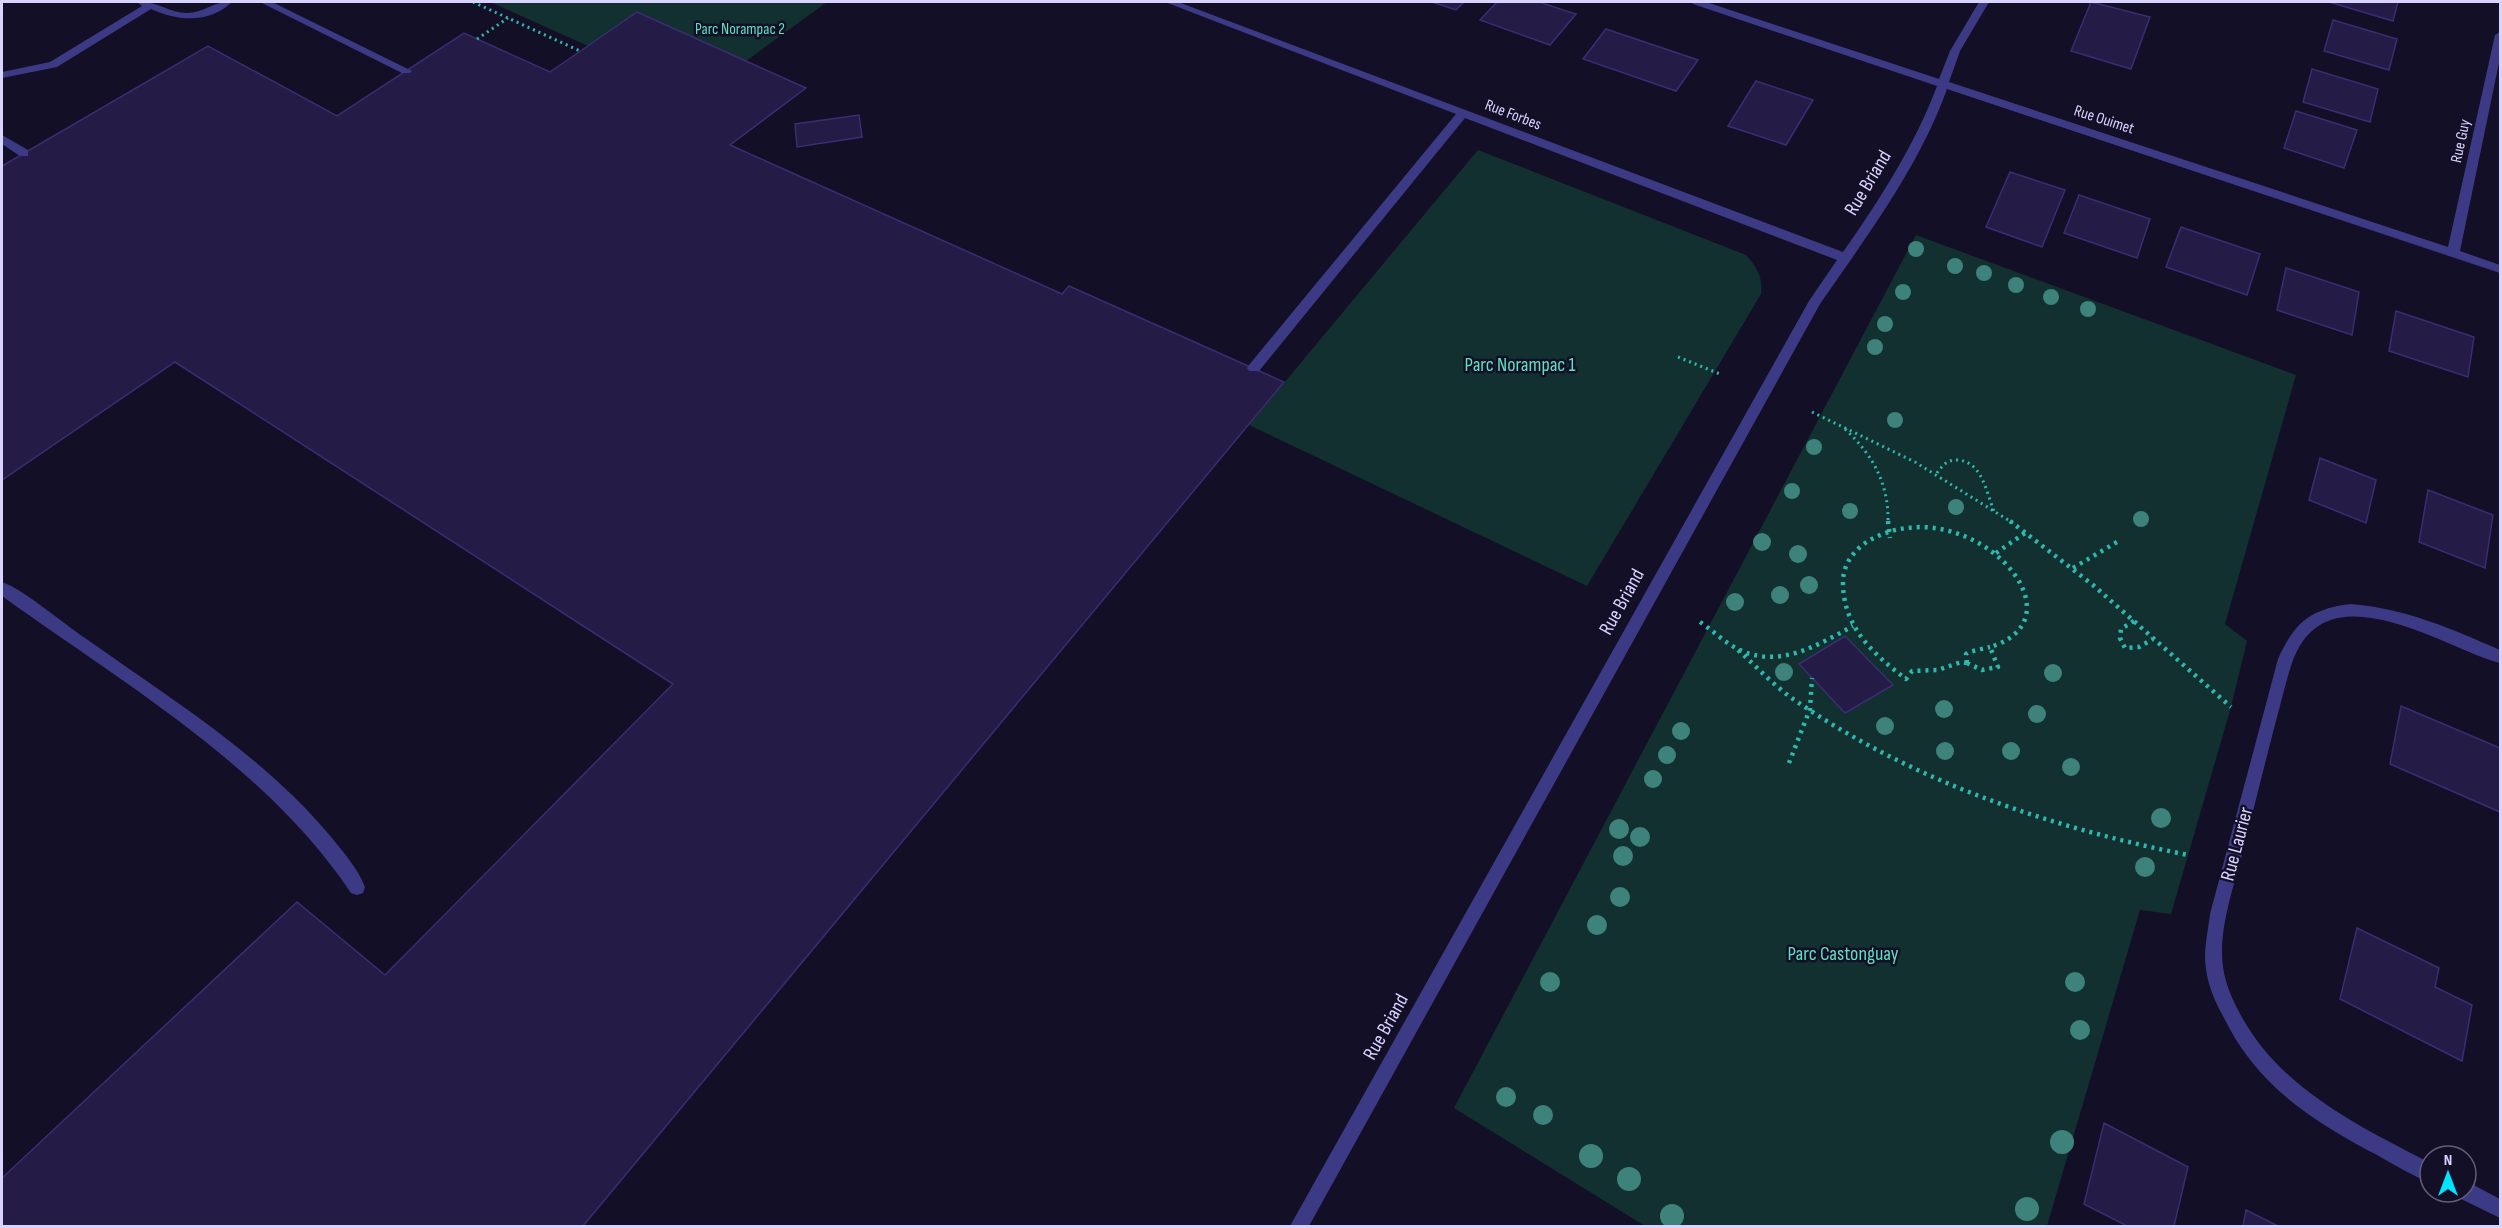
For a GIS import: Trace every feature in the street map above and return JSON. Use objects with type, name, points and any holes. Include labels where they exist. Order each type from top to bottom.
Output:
[{"type":"street","points":[[2,75],[53,64],[146,3],[177,17],[190,17],[227,2]]},
{"type":"street","points":[[266,2],[406,71]]},
{"type":"street","name":"Rue Forbes","points":[[1170,2],[1845,258]]},
{"type":"street","name":"Rue Ouimet","points":[[1697,2],[2500,269]]},
{"type":"street","name":"Rue Briand","points":[[1299,1227],[1763,392],[1815,301],[1873,219],[1931,117],[1955,51],[1983,2]]},
{"type":"street","name":"Rue Guy","points":[[2452,253],[2462,221],[2500,35]]},
{"type":"street","points":[[1254,368],[1463,113]]},
{"type":"street","points":[[2,139],[24,153]]},
{"type":"street","points":[[2,588],[193,724],[258,774],[339,857],[357,887]]},
{"type":"street","name":"Rue Laurier","points":[[2418,1167],[2345,1128],[2303,1101],[2272,1075],[2247,1046],[2232,1020],[2220,991],[2214,965],[2215,939],[2268,724],[2288,655],[2298,635],[2312,622],[2327,614],[2344,611],[2366,612],[2411,622],[2500,657]]},
{"type":"street","points":[[2478,1197],[2500,1209]]},
{"type":"path","points":[[473,2],[580,51]]},
{"type":"path","points":[[477,39],[508,17]]},
{"type":"path","points":[[1678,357],[1720,374]]},
{"type":"path","points":[[1812,412],[1921,462],[1995,511],[2073,568],[2231,707]]},
{"type":"path","points":[[1840,424],[1863,444],[1875,462],[1887,502],[1890,538]]},
{"type":"path","points":[[1936,473],[1949,461],[1963,460],[1976,466],[1983,478],[1985,492],[1995,511]]},
{"type":"path","points":[[1968,663],[1966,654],[1972,649],[1990,648],[2007,640],[2021,626],[2027,610],[2025,592],[2015,572],[1996,553],[1976,540],[1953,531],[1927,527],[1888,532],[1868,540],[1854,551],[1845,566],[1842,587],[1846,611],[1853,626],[1876,654],[1906,679],[1912,671],[1938,670],[1961,662],[1968,663],[1979,670],[1990,671],[1998,667],[1990,648]]},
{"type":"path","points":[[1996,553],[2025,533]]},
{"type":"path","points":[[2073,568],[2117,542]]},
{"type":"path","points":[[2134,621],[2121,629],[2120,638],[2124,648],[2139,648],[2153,639]]},
{"type":"path","points":[[1700,622],[1738,650],[1795,700],[1899,761],[1952,786],[1998,804],[2099,837],[2188,855]]},
{"type":"path","points":[[1738,650],[1769,657],[1803,654],[1853,626]]},
{"type":"path","points":[[1789,763],[1810,709],[1812,678]]},
{"type":"green space","name":"Parc Norampac 2","points":[[490,2],[827,2],[746,61],[638,12],[588,46]]},
{"type":"green space","name":"Parc Norampac 1","points":[[1478,150],[1746,255],[1760,277],[1761,294],[1587,586],[1249,425]]},
{"type":"green space","name":"Parc Castonguay","points":[[1916,235],[2296,375],[2225,624],[2247,641],[2231,707],[2171,914],[2140,910],[2047,1226],[1645,1226],[1454,1108]]},
{"type":"building","points":[[1432,2],[1464,2],[1456,10]]},
{"type":"building","points":[[1497,2],[1539,2],[1576,14],[1550,45],[1480,20]]},
{"type":"building","points":[[2091,2],[2150,17],[2131,69],[2071,51]]},
{"type":"building","points":[[2329,2],[2398,2],[2393,21]]},
{"type":"building","points":[[637,12],[806,88],[730,145],[1062,294],[1069,286],[1284,382],[583,1226],[2,1226],[2,1178],[297,902],[385,975],[673,684],[175,362],[2,480],[2,166],[208,46],[337,116],[464,33],[550,72]]},
{"type":"building","points":[[2333,20],[2397,39],[2389,70],[2324,51]]},
{"type":"building","points":[[1606,29],[1698,60],[1676,91],[1583,59]]},
{"type":"building","points":[[2312,69],[2378,89],[2370,122],[2303,102]]},
{"type":"building","points":[[1756,81],[1813,100],[1786,145],[1728,126]]},
{"type":"building","points":[[2296,111],[2357,130],[2344,168],[2284,148]]},
{"type":"building","points":[[859,115],[862,137],[797,147],[795,124]]},
{"type":"building","points":[[2010,172],[2065,190],[2042,247],[1986,227]]},
{"type":"building","points":[[2079,195],[2150,219],[2137,258],[2064,233]]},
{"type":"building","points":[[2181,227],[2260,254],[2247,295],[2166,267]]},
{"type":"building","points":[[2286,268],[2359,292],[2352,335],[2277,310]]},
{"type":"building","points":[[2396,311],[2474,337],[2468,377],[2389,351]]},
{"type":"building","points":[[2320,458],[2376,480],[2366,523],[2309,500]]},
{"type":"building","points":[[2428,490],[2493,515],[2485,568],[2419,542]]},
{"type":"building","points":[[1845,636],[1893,685],[1845,713],[1799,664]]},
{"type":"building","points":[[2401,706],[2500,748],[2500,812],[2390,764]]},
{"type":"building","points":[[2357,928],[2439,968],[2435,987],[2472,1005],[2462,1061],[2340,999]]},
{"type":"building","points":[[2104,1123],[2188,1167],[2174,1226],[2127,1226],[2084,1204]]},
{"type":"building","points":[[2246,1210],[2278,1226],[2243,1226]]}]
